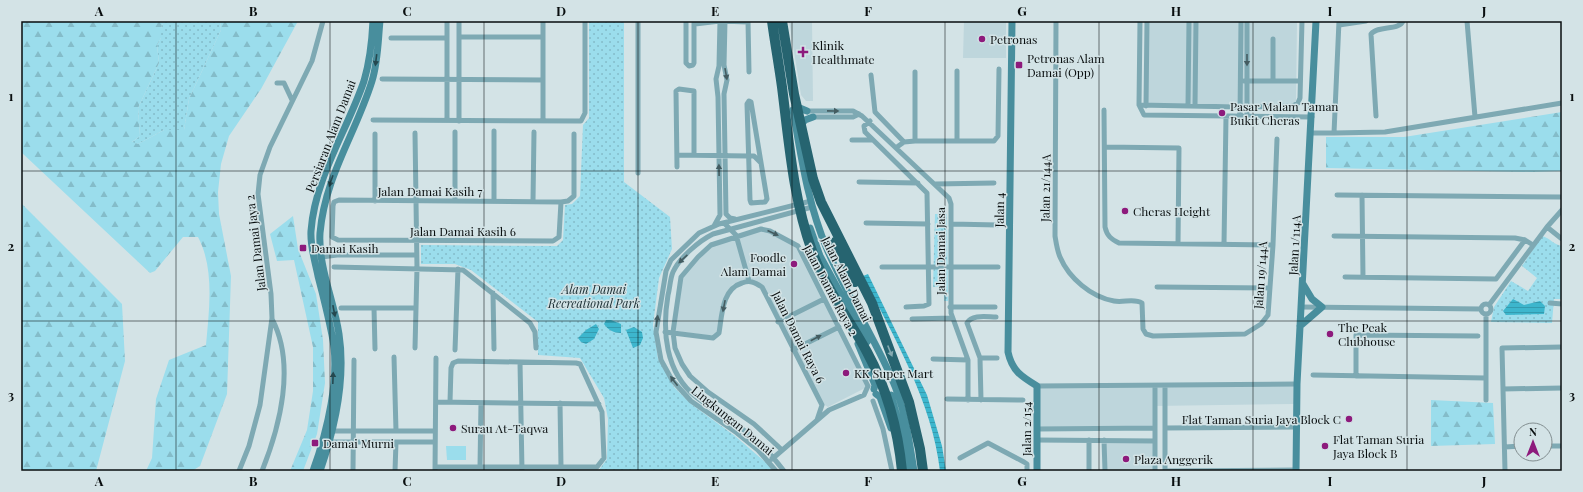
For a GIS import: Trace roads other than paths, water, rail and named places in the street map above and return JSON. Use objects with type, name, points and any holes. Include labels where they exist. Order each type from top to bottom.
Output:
[{"type":"highway","points":[[771,21],[790,161],[803,224],[813,253],[828,286],[867,353],[883,386],[898,437],[902,471]]},
{"type":"highway","points":[[778,21],[807,180],[816,203],[883,335]]},
{"type":"highway","points":[[782,21],[794,94],[812,179],[821,202],[872,303],[909,402],[920,448],[923,471]]},
{"type":"street","name":"Jalan Damai Jaya 2","points":[[239,471],[249,446],[260,405],[272,318],[271,287],[258,194],[260,175],[267,154],[292,100],[303,83],[312,61],[323,21]]},
{"type":"street","name":"Persiaran Alam Damai","points":[[330,431],[333,384],[332,337],[314,258],[311,232],[316,200],[324,175],[363,82],[371,45],[373,21]]},
{"type":"street","name":"Persiaran Alam Damai","points":[[320,471],[340,385],[339,335],[322,256],[320,234],[328,190],[340,155],[372,82],[380,21]]},
{"type":"street","points":[[447,21],[447,120]]},
{"type":"street","points":[[459,21],[459,121]]},
{"type":"street","points":[[543,21],[543,121]]},
{"type":"street","points":[[373,120],[579,122],[584,119],[586,113],[585,21]]},
{"type":"street","points":[[638,21],[638,173]]},
{"type":"street","points":[[686,21],[686,63],[689,66],[693,65],[694,63],[694,22],[748,21],[749,72]]},
{"type":"street","points":[[714,226],[720,215],[718,97],[716,79],[719,66],[720,21]]},
{"type":"street","points":[[725,21],[724,65],[727,80],[724,94],[726,214],[730,218],[739,219]]},
{"type":"street","name":"Jalan Alam Damai","points":[[771,21],[785,116],[803,206],[820,256],[886,383],[894,405],[908,471]]},
{"type":"street","name":"Jalan Alam Damai","points":[[778,21],[797,134],[812,204],[826,247],[838,274],[892,380],[908,434],[914,471]]},
{"type":"street","name":"Jalan 4","points":[[1012,21],[1008,352],[1010,363],[1015,372],[1037,386]]},
{"type":"street","name":"Jalan 21/144A","points":[[1056,21],[1055,236],[1060,257],[1071,275],[1086,289],[1113,301],[1142,303],[1143,329],[1146,334],[1154,336]]},
{"type":"street","points":[[1140,21],[1139,105],[1144,115],[1312,117]]},
{"type":"street","points":[[1146,106],[1147,21]]},
{"type":"street","points":[[1188,106],[1189,21]]},
{"type":"street","points":[[1195,106],[1196,21]]},
{"type":"street","points":[[1240,117],[1241,21]]},
{"type":"street","points":[[1247,21],[1247,117]]},
{"type":"street","points":[[1247,107],[1293,106],[1298,103],[1300,98],[1302,21]]},
{"type":"street","name":"Jalan 1/114A","points":[[1296,471],[1297,384],[1316,21]]},
{"type":"street","points":[[1334,133],[1339,23],[1366,21]]},
{"type":"street","points":[[1376,116],[1371,34],[1378,30],[1400,26],[1404,21]]},
{"type":"street","points":[[1467,21],[1475,117]]},
{"type":"street","points":[[459,37],[543,37]]},
{"type":"street","points":[[392,38],[447,38]]},
{"type":"street","points":[[1273,39],[1273,81]]},
{"type":"street","points":[[897,147],[904,142],[915,141],[994,141],[997,139],[999,69]]},
{"type":"street","points":[[957,71],[957,140]]},
{"type":"street","points":[[915,72],[915,141]]},
{"type":"street","points":[[871,75],[875,112],[904,142]]},
{"type":"street","points":[[382,79],[543,80]]},
{"type":"street","points":[[1241,80],[1300,81]]},
{"type":"street","points":[[277,83],[284,83],[292,100]]},
{"type":"street","points":[[798,87],[790,94],[796,107],[807,111]]},
{"type":"street","points":[[677,167],[676,91],[679,89],[694,91],[694,155]]},
{"type":"street","points":[[749,101],[751,102],[761,165],[766,199],[765,202],[751,203],[748,156],[747,104],[749,101]]},
{"type":"street","points":[[1311,133],[1385,132],[1562,103]]},
{"type":"street","points":[[1139,105],[1240,106]]},
{"type":"street","points":[[1104,110],[1105,227],[1107,235],[1118,243],[1273,245]]},
{"type":"street","name":"Jalan Damai Jasa","points":[[785,116],[807,111],[853,111],[870,121],[949,198],[951,204],[950,307],[952,318],[968,360],[968,400]]},
{"type":"street","name":"Jalan Damai Jasa","points":[[794,115],[813,117],[853,117],[859,114]]},
{"type":"street","points":[[797,134],[802,122],[813,117]]},
{"type":"street","points":[[1224,244],[1226,117]]},
{"type":"street","points":[[870,121],[864,129],[872,140],[918,183],[928,197],[929,304],[924,306],[906,307]]},
{"type":"street","points":[[494,131],[494,200]]},
{"type":"street","points":[[415,132],[417,268],[415,348]]},
{"type":"street","points":[[455,132],[455,200]]},
{"type":"street","points":[[533,201],[534,132]]},
{"type":"street","points":[[375,134],[375,201]]},
{"type":"street","points":[[561,202],[568,201],[574,196],[574,134]]},
{"type":"street","name":"Jalan 19/144A","points":[[1154,336],[1238,335],[1251,332],[1268,315],[1273,245],[1277,138]]},
{"type":"street","points":[[852,140],[872,140]]},
{"type":"street","points":[[748,156],[756,151],[757,143]]},
{"type":"street","points":[[1105,147],[1179,148],[1178,244]]},
{"type":"street","points":[[677,155],[748,156],[757,158],[761,165]]},
{"type":"street","points":[[859,182],[918,183]]},
{"type":"street","points":[[935,184],[994,183]]},
{"type":"street","points":[[1337,195],[1561,197]]},
{"type":"street","points":[[1362,195],[1363,277]]},
{"type":"street","name":"Jalan Damai Kasih 7","points":[[332,237],[334,202],[339,200],[494,200],[561,202]]},
{"type":"street","name":"Jalan Damai Kasih 6","points":[[332,237],[338,240],[553,241],[559,237],[561,202]]},
{"type":"street","name":"Lingkungan Damai","points":[[776,471],[769,462],[737,433],[691,401],[672,380],[661,360],[656,332],[666,271],[671,260],[700,233],[714,226],[739,219],[812,204]]},
{"type":"street","name":"Lingkungan Damai","points":[[784,471],[773,457],[741,427],[694,396],[679,376],[669,357],[665,332],[672,273],[677,264],[706,238],[803,206]]},
{"type":"street","points":[[1489,305],[1533,245],[1562,210]]},
{"type":"street","points":[[665,332],[713,338],[717,336],[719,334],[726,296],[734,286],[749,281],[736,237],[724,223]]},
{"type":"street","points":[[866,223],[928,224]]},
{"type":"street","points":[[951,224],[998,225]]},
{"type":"street","points":[[1547,227],[1562,239]]},
{"type":"street","name":"Jalan Damai Raya 2","points":[[782,450],[754,424],[708,392],[690,376],[675,348],[673,332],[681,277],[686,270],[711,245],[763,230],[798,246],[824,300],[873,393],[892,471]]},
{"type":"street","points":[[1334,236],[1515,238],[1525,240],[1533,245]]},
{"type":"street","points":[[1345,277],[1496,279],[1525,240]]},
{"type":"street","points":[[314,258],[322,256],[416,255]]},
{"type":"street","points":[[334,267],[458,269],[468,273],[534,327],[536,348]]},
{"type":"street","points":[[882,267],[998,267]]},
{"type":"street","points":[[455,350],[458,269]]},
{"type":"street","name":"Jalan Damai Raya 6","points":[[749,281],[762,286],[778,322],[822,405],[829,410]]},
{"type":"street","points":[[1303,284],[1312,299],[1322,307]]},
{"type":"street","points":[[1157,287],[1270,288]]},
{"type":"street","points":[[493,293],[494,349]]},
{"type":"street","points":[[778,322],[824,300]]},
{"type":"street","points":[[1550,303],[1562,304]]},
{"type":"street","points":[[1481,309],[1484,304],[1489,305]]},
{"type":"street","points":[[1486,314],[1491,312],[1489,305]]},
{"type":"street","points":[[950,307],[995,307]]},
{"type":"street","points":[[1301,307],[1481,309]]},
{"type":"street","points":[[1300,326],[1322,307]]},
{"type":"street","points":[[341,308],[415,308]]},
{"type":"street","points":[[374,308],[375,349]]},
{"type":"street","points":[[1481,309],[1483,313],[1486,314]]},
{"type":"street","points":[[1486,314],[1486,400]]},
{"type":"street","points":[[981,400],[980,358],[967,323],[969,319],[996,317]]},
{"type":"street","points":[[262,471],[273,439],[284,382],[282,344],[272,318]]},
{"type":"street","points":[[912,319],[952,318]]},
{"type":"street","points":[[855,321],[856,340],[875,385],[873,393]]},
{"type":"street","points":[[794,350],[839,326]]},
{"type":"street","points":[[1356,376],[1356,335],[1478,336]]},
{"type":"street","points":[[1506,471],[1502,348],[1562,347]]},
{"type":"street","points":[[394,357],[396,431]]},
{"type":"street","points":[[436,358],[435,469],[480,467],[522,469],[561,467],[584,469],[596,467],[604,458],[604,420],[599,404],[580,364],[520,362],[453,363],[451,368],[450,402]]},
{"type":"street","points":[[980,358],[997,358]]},
{"type":"street","points":[[933,359],[968,360]]},
{"type":"street","points":[[353,471],[354,360]]},
{"type":"street","points":[[520,362],[522,469]]},
{"type":"street","points":[[1313,375],[1485,378]]},
{"type":"street","points":[[1037,386],[1297,384]]},
{"type":"street","name":"Jalan 2/154","points":[[1037,386],[1037,471]]},
{"type":"street","points":[[1155,386],[1155,471]]},
{"type":"street","points":[[1165,386],[1165,471],[1296,471]]},
{"type":"street","points":[[1503,389],[1562,388]]},
{"type":"street","points":[[864,395],[873,393]]},
{"type":"street","points":[[769,462],[829,410],[864,395],[873,393],[880,397],[897,443],[905,452]]},
{"type":"street","points":[[946,399],[1023,400]]},
{"type":"street","points":[[436,402],[599,404]]},
{"type":"street","points":[[480,467],[481,403]]},
{"type":"street","points":[[560,403],[561,467]]},
{"type":"street","points":[[817,420],[822,405]]},
{"type":"street","points":[[1165,428],[1296,427]]},
{"type":"street","points":[[1037,429],[1155,428]]},
{"type":"street","points":[[330,431],[435,431]]},
{"type":"street","points":[[404,431],[410,434],[411,439],[409,442]]},
{"type":"street","points":[[1037,440],[1155,440]]},
{"type":"street","points":[[1089,440],[1089,471]]},
{"type":"street","points":[[1104,440],[1105,471]]},
{"type":"street","points":[[328,441],[435,442]]},
{"type":"street","name":"Persiaran Alam Damai","points":[[313,471],[328,441]]},
{"type":"street","points":[[395,471],[396,442]]},
{"type":"street","points":[[960,458],[988,443],[1024,462],[1028,469]]},
{"type":"street","points":[[1505,446],[1513,446]]},
{"type":"place","name":"Petronas","points":[[982,39]]},
{"type":"place","name":"Klinik Healthmate","points":[[803,52]]},
{"type":"place","name":"Petronas Alam Damai (Opp)","points":[[1019,65]]},
{"type":"place","name":"Pasar Malam Taman Bukit Cheras","points":[[1222,113]]},
{"type":"place","name":"Cheras Height","points":[[1125,211]]},
{"type":"place","name":"Damai Kasih","points":[[303,248]]},
{"type":"place","name":"Foodle Alam Damai","points":[[794,264]]},
{"type":"place","name":"The Peak Clubhouse","points":[[1330,334]]},
{"type":"place","name":"KK Super Mart","points":[[846,373]]},
{"type":"place","name":"Flat Taman Suria Jaya Block C","points":[[1349,419]]},
{"type":"place","name":"Surau At-Taqwa","points":[[453,428]]},
{"type":"place","name":"Damai Murni","points":[[315,443]]},
{"type":"place","name":"Flat Taman Suria Jaya Block B","points":[[1325,446]]},
{"type":"place","name":"Plaza Anggerik","points":[[1126,459]]},
{"type":"park label","name":"Alam Damai Recreational Park","points":[[594,296]]}]
